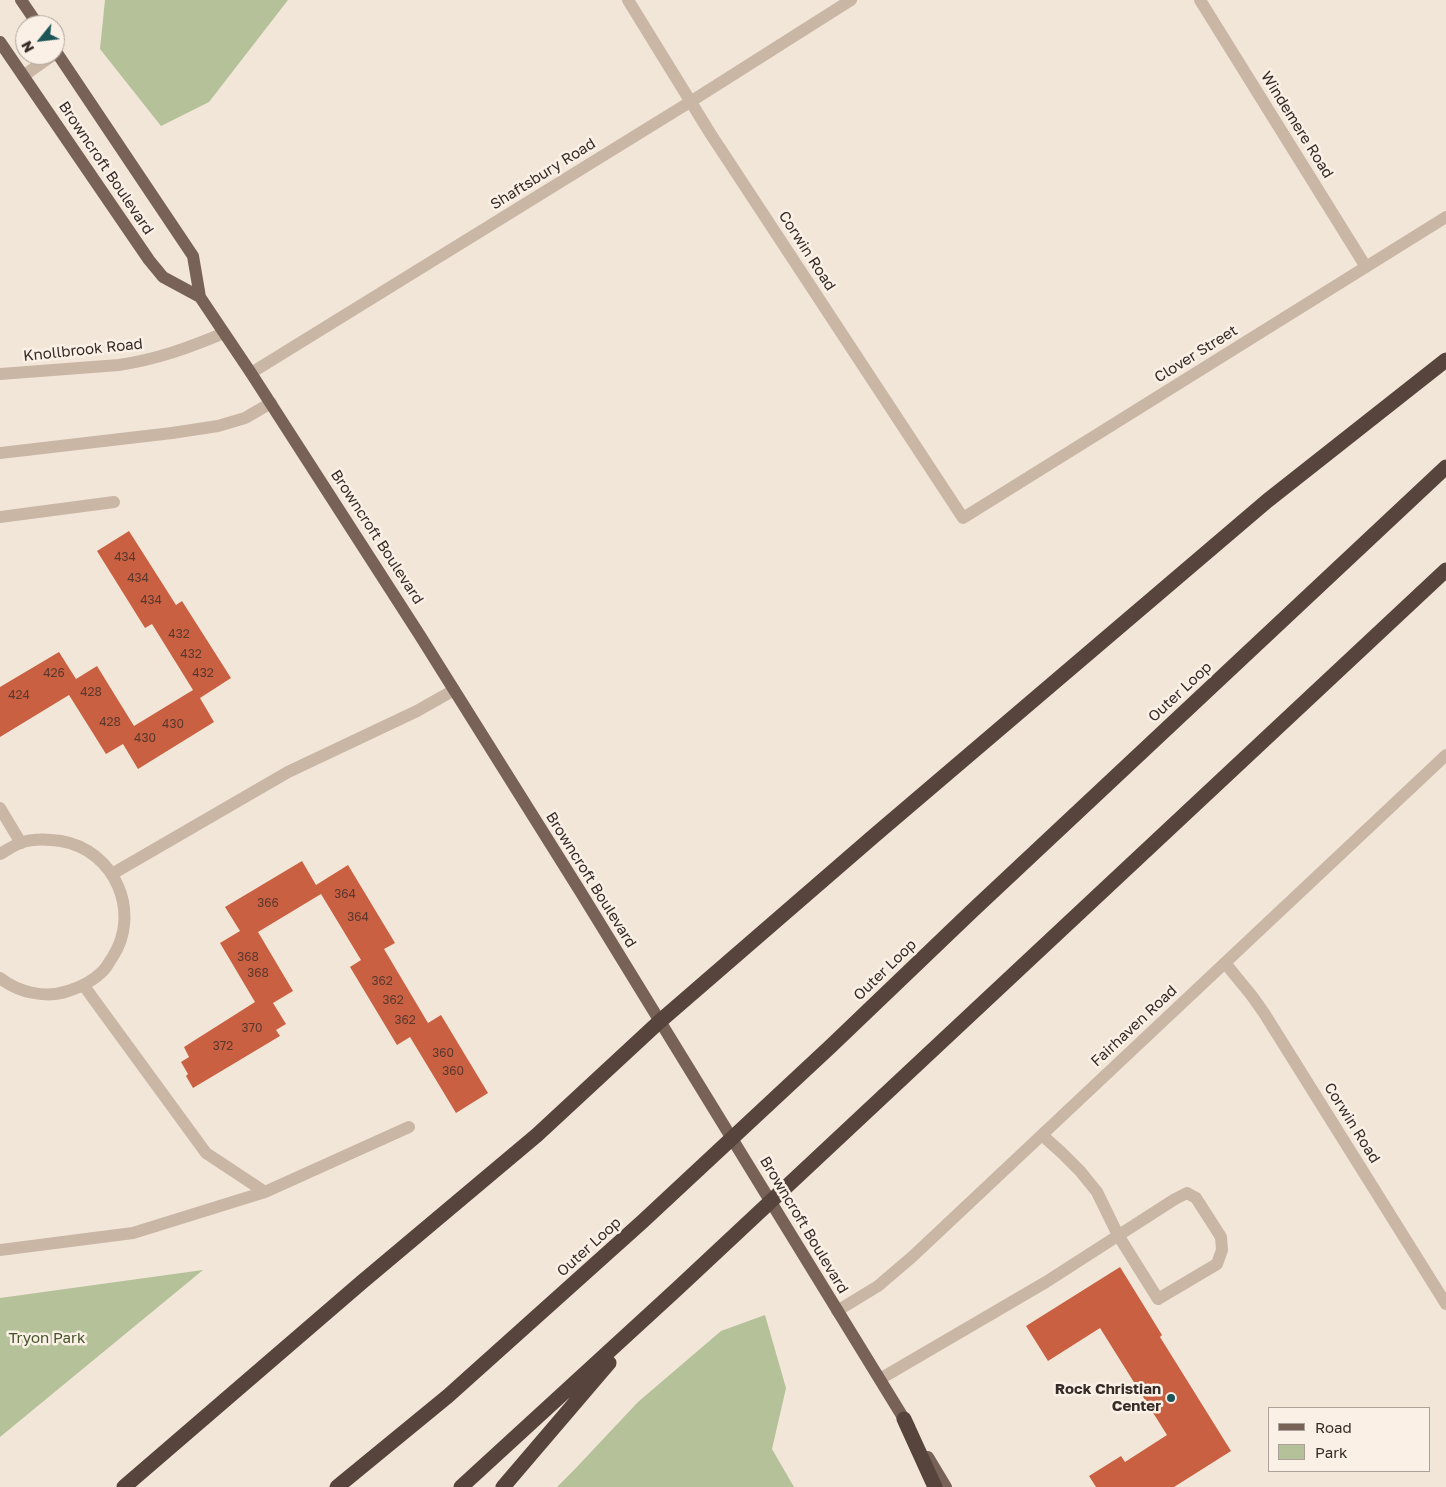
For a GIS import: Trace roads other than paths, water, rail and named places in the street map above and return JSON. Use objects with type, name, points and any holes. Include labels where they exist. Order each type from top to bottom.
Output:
[{"type":"highway","points":[[124,1487],[362,1282],[524,1146],[659,1022],[868,841],[1260,507],[1446,360]]},
{"type":"highway","name":"Outer Loop","points":[[337,1487],[448,1396],[642,1222],[1446,467]]},
{"type":"highway","points":[[461,1487],[677,1289],[1446,570]]},
{"type":"highway","points":[[504,1487],[580,1395],[677,1289]]},
{"type":"highway","points":[[904,1420],[935,1487]]},
{"type":"main road","points":[[21,0],[31,15]]},
{"type":"main road","name":"Browncroft Boulevard","points":[[0,42],[149,260],[163,277],[200,297]]},
{"type":"main road","name":"Browncroft Boulevard","points":[[63,65],[193,256],[200,297],[271,403],[454,690],[946,1487]]},
{"type":"street","name":"Corwin Road","points":[[628,0],[690,102],[964,518]]},
{"type":"street","name":"Shaftsbury Road","points":[[251,373],[690,102],[851,0]]},
{"type":"street","name":"Windemere Road","points":[[1200,0],[1366,267]]},
{"type":"street","points":[[23,76],[38,65]]},
{"type":"street","name":"Clover Street","points":[[964,518],[1446,216]]},
{"type":"street","name":"Knollbrook Road","points":[[0,374],[138,362],[175,352],[224,333]]},
{"type":"street","points":[[0,453],[218,426],[245,418],[271,403]]},
{"type":"street","points":[[0,517],[114,502]]},
{"type":"street","points":[[112,874],[288,772],[417,711],[454,690]]},
{"type":"street","name":"Fairhaven Road","points":[[837,1311],[878,1286],[893,1274],[1446,755]]},
{"type":"street","points":[[0,808],[21,843]]},
{"type":"street","points":[[0,854],[21,843],[47,838],[72,843],[94,855],[112,874],[122,898],[125,923],[118,948],[109,963],[104,970],[84,986],[60,994],[34,994],[9,985],[0,978]]},
{"type":"street","name":"Corwin Road","points":[[1226,963],[1264,1013],[1446,1304]]},
{"type":"street","points":[[84,986],[206,1154],[265,1192]]},
{"type":"street","points":[[0,1250],[134,1233],[265,1192],[409,1127]]},
{"type":"street","points":[[880,1379],[1046,1282],[1118,1235],[1175,1199],[1187,1193],[1196,1198],[1221,1237],[1222,1250],[1217,1264],[1158,1299],[1118,1235],[1097,1192],[1068,1159],[1042,1135]]},
{"type":"place","name":"Rock Christian Center","points":[[1171,1398]]},
{"type":"park label","name":"Tryon Park","points":[[47,1338]]}]
